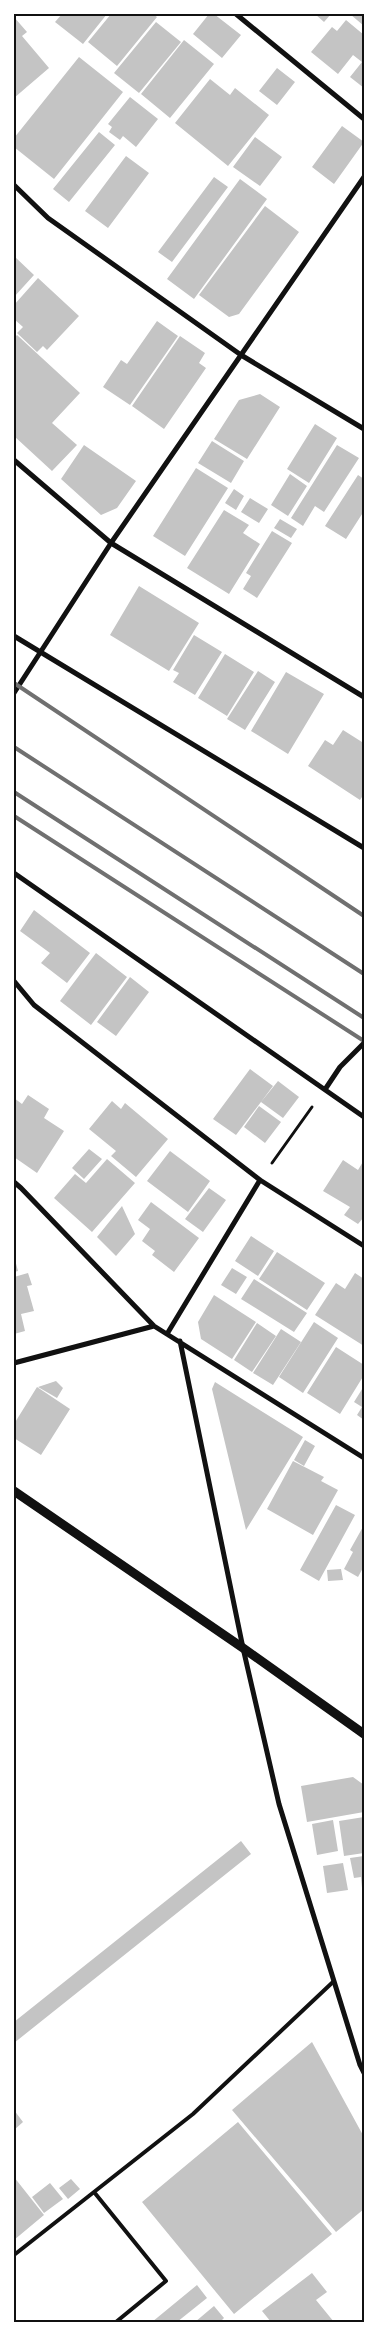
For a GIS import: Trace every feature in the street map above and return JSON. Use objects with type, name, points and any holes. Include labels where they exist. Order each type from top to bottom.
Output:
[{"type":"street","points":[[236,14],[364,119]]},
{"type":"street","points":[[14,693],[111,542],[364,177]]},
{"type":"street","points":[[14,185],[48,218],[241,355],[364,429]]},
{"type":"street","points":[[14,460],[111,542],[364,697]]},
{"type":"street","points":[[14,636],[364,848]]},
{"type":"street","points":[[14,873],[326,1088],[364,1117]]},
{"type":"street","points":[[14,981],[34,1005],[260,1180],[364,1246]]},
{"type":"street","points":[[326,1088],[340,1067],[364,1043]]},
{"type":"street","points":[[167,1334],[260,1180]]},
{"type":"street","points":[[14,1182],[154,1326],[364,1458]]},
{"type":"street","points":[[14,1363],[154,1326]]},
{"type":"street","points":[[180,1342],[243,1648],[279,1804],[364,2072]]},
{"type":"street","points":[[14,1491],[243,1648],[364,1734]]},
{"type":"lane","points":[[14,2255],[193,2114],[334,1981]]},
{"type":"lane","points":[[94,2192],[166,2281],[116,2322]]},
{"type":"path","points":[[260,1180],[326,1088]]},
{"type":"building","points":[[62,14],[107,14],[83,44],[55,22]]},
{"type":"building","points":[[111,14],[153,14],[157,17],[117,66],[88,42]]},
{"type":"building","points":[[209,14],[214,14],[241,35],[222,58],[193,34]]},
{"type":"building","points":[[315,14],[331,14],[324,22]]},
{"type":"building","points":[[350,14],[364,14],[364,26]]},
{"type":"building","points":[[14,17],[27,32],[22,36],[49,68],[14,98]]},
{"type":"building","points":[[346,20],[364,35],[364,88],[350,77],[362,62],[353,55],[338,74],[311,52],[332,27],[337,31]]},
{"type":"building","points":[[156,22],[181,42],[139,93],[114,73]]},
{"type":"building","points":[[184,40],[214,64],[170,118],[141,94]]},
{"type":"building","points":[[79,57],[123,92],[54,179],[14,147],[14,138]]},
{"type":"building","points":[[277,68],[295,82],[277,105],[259,91]]},
{"type":"building","points":[[210,79],[230,95],[235,88],[269,115],[228,166],[175,123]]},
{"type":"building","points":[[130,97],[158,119],[136,147],[123,136],[120,140],[109,132],[112,127],[108,124]]},
{"type":"building","points":[[342,126],[364,142],[334,184],[312,167]]},
{"type":"building","points":[[99,132],[115,145],[69,202],[53,189]]},
{"type":"building","points":[[255,137],[282,157],[260,186],[233,167]]},
{"type":"building","points":[[126,156],[149,173],[108,228],[85,211]]},
{"type":"building","points":[[214,177],[228,187],[172,262],[158,252]]},
{"type":"building","points":[[240,179],[267,199],[194,299],[167,279]]},
{"type":"building","points":[[265,206],[299,232],[239,314],[229,317],[199,295]]},
{"type":"building","points":[[14,256],[34,275],[14,297]]},
{"type":"building","points":[[38,278],[79,316],[47,350],[43,346],[37,352],[17,333],[23,327],[14,319],[14,305]]},
{"type":"building","points":[[157,321],[178,336],[130,405],[103,387],[121,360],[127,364]]},
{"type":"building","points":[[17,335],[80,393],[52,423],[77,445],[52,471],[14,436],[14,338]]},
{"type":"building","points":[[180,336],[205,353],[199,363],[206,368],[164,429],[132,406]]},
{"type":"building","points":[[260,394],[280,407],[247,459],[214,439],[239,400]]},
{"type":"building","points":[[315,424],[337,438],[309,483],[287,469]]},
{"type":"building","points":[[212,441],[244,461],[231,483],[198,463]]},
{"type":"building","points":[[84,445],[136,481],[117,508],[101,515],[61,479]]},
{"type":"building","points":[[337,445],[359,458],[324,512],[315,506],[303,526],[291,518]]},
{"type":"building","points":[[196,468],[228,488],[185,556],[153,536]]},
{"type":"building","points":[[290,474],[307,486],[288,516],[271,505]]},
{"type":"building","points":[[358,475],[364,479],[364,511],[346,539],[325,526]]},
{"type":"building","points":[[234,489],[244,496],[236,510],[225,503]]},
{"type":"building","points":[[250,498],[268,509],[259,523],[241,512]]},
{"type":"building","points":[[224,510],[249,525],[243,533],[260,544],[229,594],[187,568]]},
{"type":"building","points":[[280,519],[297,529],[291,538],[274,528]]},
{"type":"building","points":[[272,531],[292,543],[257,598],[243,589],[251,576],[246,573]]},
{"type":"building","points":[[139,586],[199,623],[169,671],[110,635]]},
{"type":"building","points":[[194,635],[222,652],[195,695],[173,682],[179,673],[173,670]]},
{"type":"building","points":[[225,654],[254,672],[227,716],[198,698]]},
{"type":"building","points":[[258,671],[275,682],[245,730],[227,719]]},
{"type":"building","points":[[286,672],[324,694],[288,754],[251,731]]},
{"type":"building","points":[[343,730],[362,742],[364,739],[364,794],[360,800],[308,766],[325,740],[333,745]]},
{"type":"building","points":[[34,910],[90,953],[67,983],[41,963],[50,953],[20,931]]},
{"type":"building","points":[[96,953],[127,977],[91,1025],[60,1001]]},
{"type":"building","points":[[130,977],[149,992],[116,1036],[97,1022]]},
{"type":"building","points":[[250,1069],[273,1086],[236,1135],[213,1119]]},
{"type":"building","points":[[278,1081],[299,1097],[283,1118],[261,1102]]},
{"type":"building","points":[[28,1095],[49,1109],[44,1118],[64,1131],[37,1173],[14,1157],[14,1098],[22,1104]]},
{"type":"building","points":[[112,1101],[121,1109],[125,1103],[168,1139],[136,1177],[111,1156],[116,1151],[89,1129]]},
{"type":"building","points":[[259,1106],[281,1122],[265,1143],[244,1127]]},
{"type":"building","points":[[89,1149],[102,1159],[84,1179],[72,1168]]},
{"type":"building","points":[[170,1151],[210,1181],[188,1212],[147,1181]]},
{"type":"building","points":[[107,1159],[135,1183],[92,1232],[54,1198],[75,1174],[86,1183]]},
{"type":"building","points":[[343,1160],[358,1170],[364,1160],[364,1217],[358,1224],[344,1215],[350,1207],[323,1191]]},
{"type":"building","points":[[209,1188],[226,1200],[203,1232],[185,1219]]},
{"type":"building","points":[[151,1202],[199,1238],[174,1272],[152,1255],[155,1251],[142,1241],[150,1229],[138,1220]]},
{"type":"building","points":[[122,1206],[135,1234],[116,1256],[97,1237]]},
{"type":"building","points":[[251,1236],[274,1251],[258,1276],[235,1261]]},
{"type":"building","points":[[277,1252],[325,1283],[307,1310],[259,1279]]},
{"type":"building","points":[[14,1256],[18,1271],[14,1272]]},
{"type":"building","points":[[232,1268],[247,1277],[236,1294],[221,1285]]},
{"type":"building","points":[[28,1273],[32,1285],[27,1286],[34,1311],[21,1314],[25,1331],[14,1334],[14,1277]]},
{"type":"building","points":[[355,1273],[364,1279],[364,1346],[315,1315],[336,1283],[345,1289]]},
{"type":"building","points":[[254,1279],[307,1313],[294,1332],[241,1299]]},
{"type":"building","points":[[214,1295],[256,1322],[232,1359],[201,1339],[198,1322]]},
{"type":"building","points":[[314,1322],[338,1338],[303,1393],[279,1377]]},
{"type":"building","points":[[257,1323],[276,1336],[252,1372],[234,1360]]},
{"type":"building","points":[[281,1329],[301,1342],[273,1385],[253,1373]]},
{"type":"building","points":[[336,1347],[364,1365],[364,1375],[340,1414],[307,1393]]},
{"type":"building","points":[[56,1381],[63,1388],[57,1398],[38,1387]]},
{"type":"building","points":[[215,1382],[303,1437],[246,1530],[212,1389]]},
{"type":"building","points":[[364,1386],[364,1420],[357,1415],[362,1407],[354,1402]]},
{"type":"building","points":[[37,1387],[70,1409],[41,1455],[14,1438],[14,1424]]},
{"type":"building","points":[[305,1440],[315,1446],[304,1466],[294,1460]]},
{"type":"building","points":[[293,1461],[324,1477],[321,1481],[338,1490],[313,1535],[267,1509]]},
{"type":"building","points":[[336,1505],[355,1515],[319,1581],[300,1570]]},
{"type":"building","points":[[364,1525],[364,1566],[358,1577],[344,1569],[353,1552],[350,1550]]},
{"type":"building","points":[[341,1569],[343,1580],[328,1581],[327,1570]]},
{"type":"building","points":[[353,1777],[364,1785],[364,1812],[307,1822],[301,1786]]},
{"type":"building","points":[[364,1817],[364,1853],[344,1856],[339,1821]]},
{"type":"building","points":[[333,1820],[338,1851],[317,1855],[312,1824]]},
{"type":"building","points":[[241,1841],[251,1854],[14,2043],[14,2022]]},
{"type":"building","points":[[364,1856],[364,1888],[362,1888],[361,1877],[354,1878],[350,1858]]},
{"type":"building","points":[[343,1863],[348,1890],[327,1893],[323,1866]]},
{"type":"building","points":[[312,2042],[364,2137],[364,2209],[336,2232],[232,2110]]},
{"type":"building","points":[[14,2110],[23,2122],[14,2130]]},
{"type":"building","points":[[238,2122],[332,2234],[234,2314],[142,2202]]},
{"type":"building","points":[[14,2177],[44,2215],[14,2240]]},
{"type":"building","points":[[71,2179],[80,2189],[68,2199],[59,2188]]},
{"type":"building","points":[[50,2183],[63,2199],[44,2213],[32,2197]]},
{"type":"building","points":[[312,2273],[327,2292],[316,2300],[334,2322],[271,2322],[262,2311]]},
{"type":"building","points":[[197,2285],[207,2298],[177,2322],[152,2322]]},
{"type":"building","points":[[214,2306],[224,2318],[220,2322],[195,2322]]},
{"type":"railway","points":[[14,683],[364,916]]},
{"type":"railway","points":[[14,747],[364,974]]},
{"type":"railway","points":[[14,792],[364,1018]]},
{"type":"railway","points":[[14,816],[364,1041]]}]
